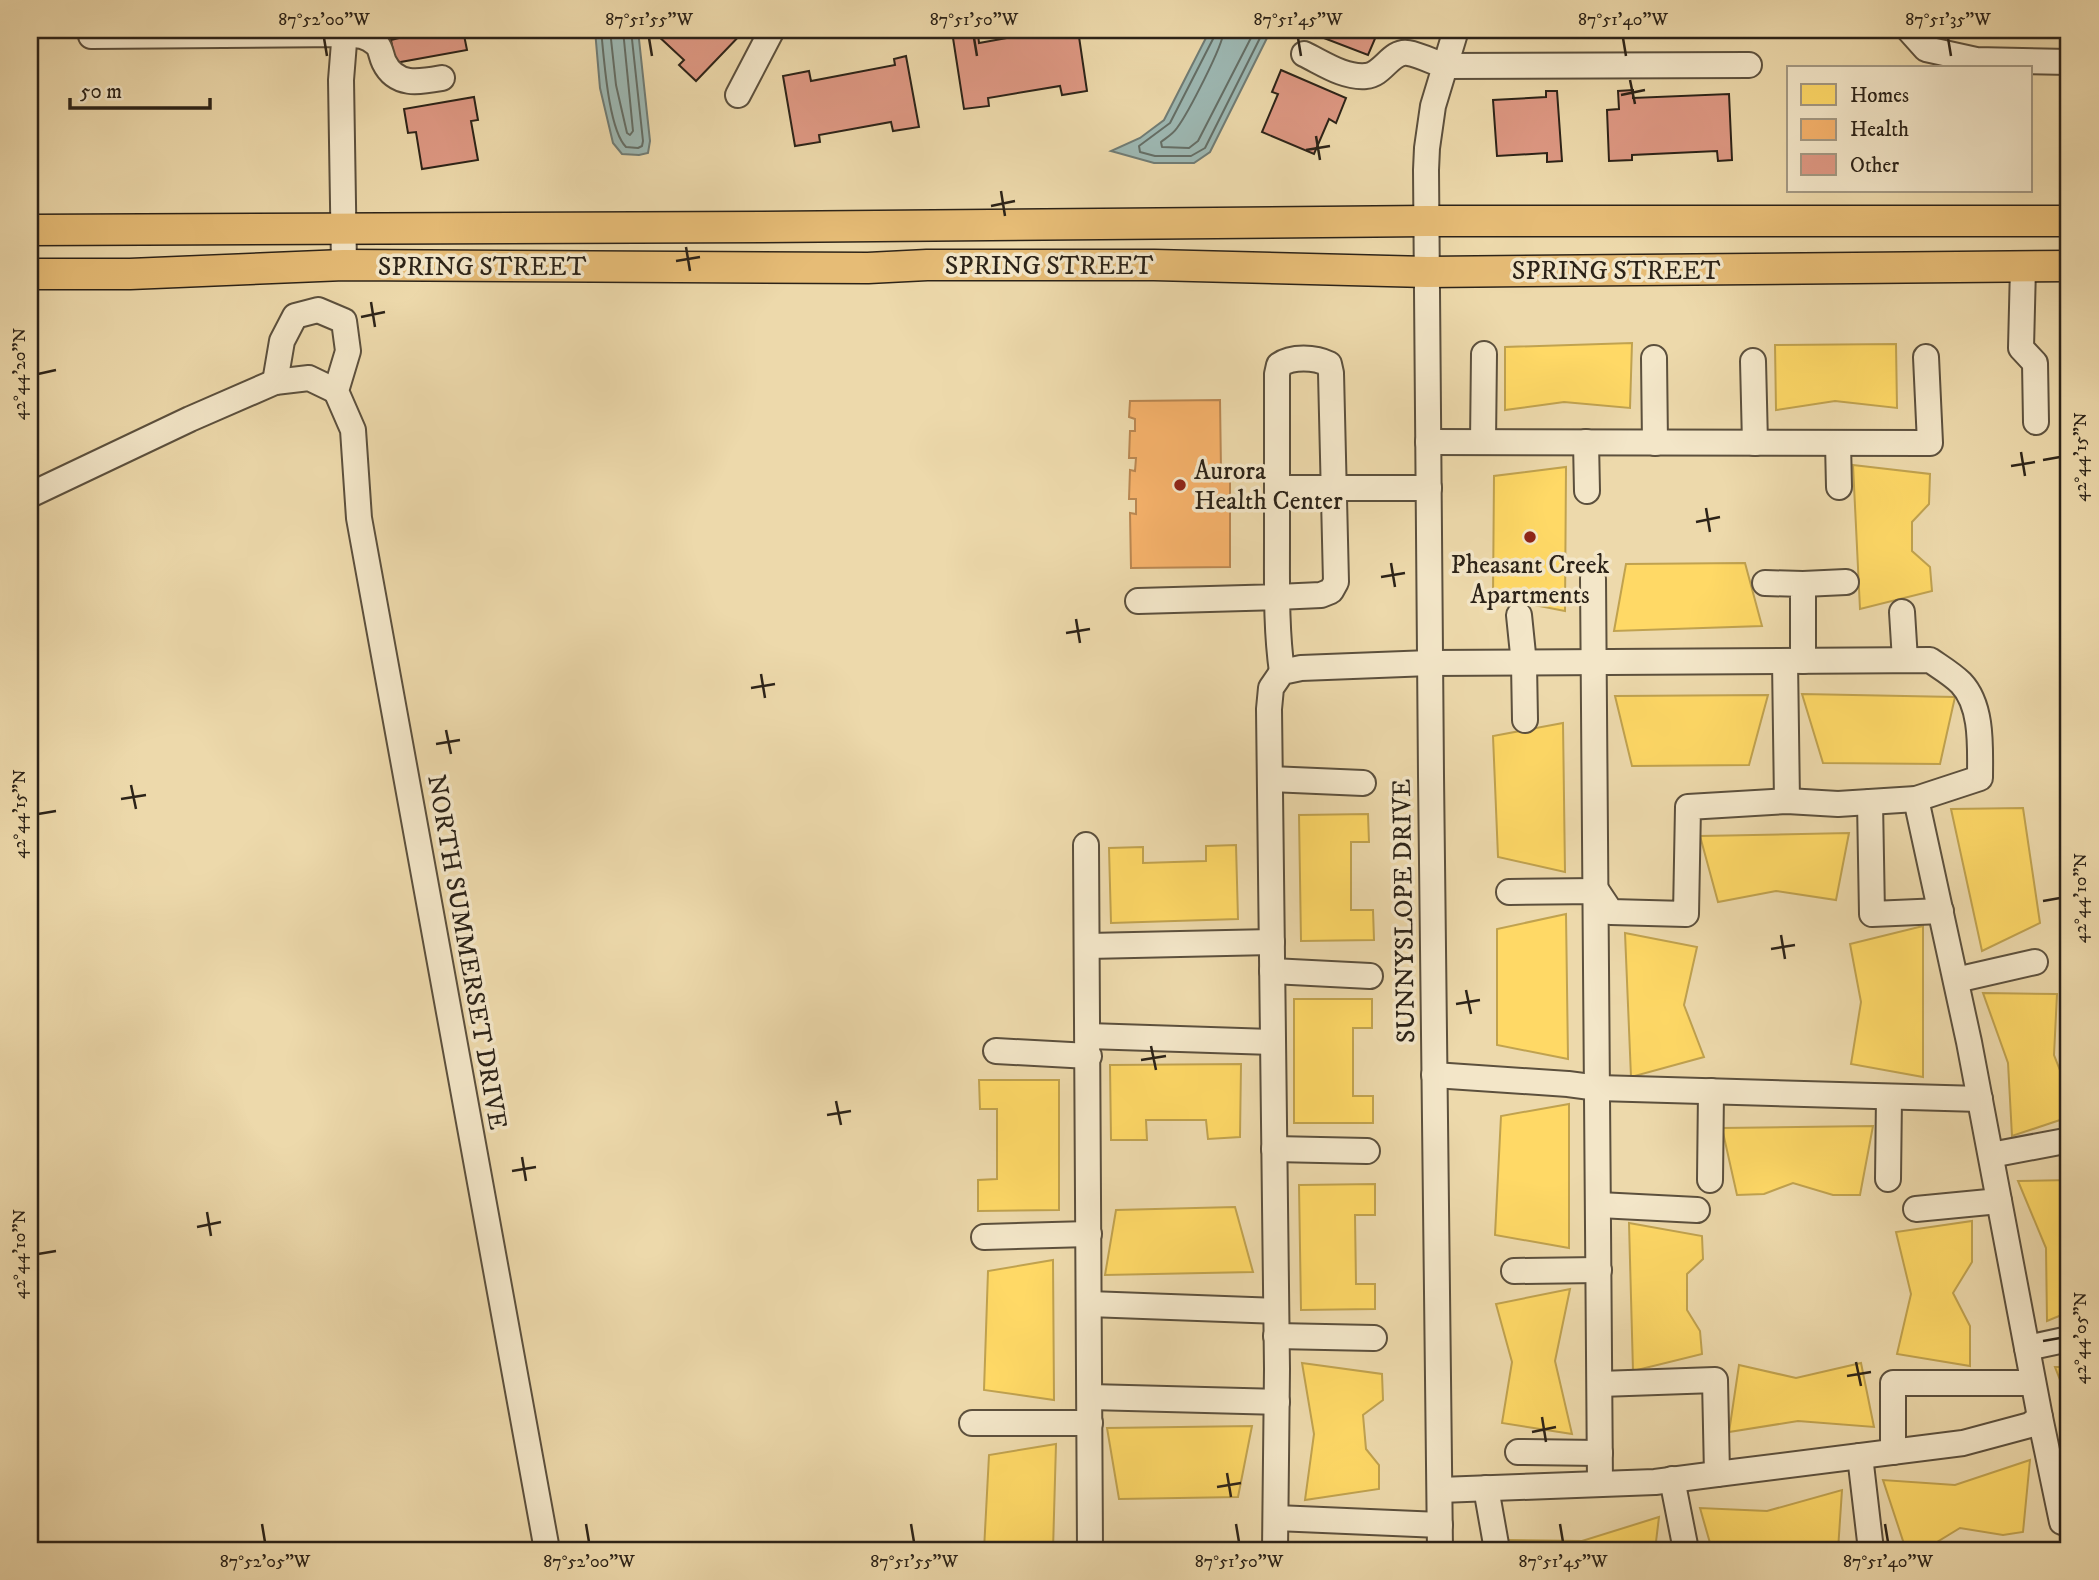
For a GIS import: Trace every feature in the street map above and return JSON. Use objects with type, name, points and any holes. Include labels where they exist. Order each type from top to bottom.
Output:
[{"type":"main road","name":"SPRING STREET","points":[[30,230],[1427,221],[2069,221]]},
{"type":"main road","points":[[1723,269],[1725,221]]},
{"type":"main road","name":"SPRING STREET","points":[[30,274],[144,273],[344,265],[854,268],[927,265],[1154,265],[1427,272],[2069,267]]},
{"type":"street","points":[[738,95],[772,30]]},
{"type":"street","name":"SUNNYSLOPE DRIVE","points":[[1440,1550],[1427,148],[1433,106],[1456,30]]},
{"type":"street","points":[[1909,30],[1926,49],[1976,60],[2069,62]]},
{"type":"street","points":[[344,32],[341,80],[344,265]]},
{"type":"street","points":[[91,36],[344,32],[364,36],[378,45],[389,71],[395,77],[409,82],[442,78]]},
{"type":"street","points":[[1304,54],[1350,76],[1369,76],[1384,68],[1395,55],[1406,52],[1445,65],[1749,65]]},
{"type":"street","points":[[2023,267],[2021,348],[2035,363],[2036,422]]},
{"type":"street","points":[[30,495],[275,382],[309,378],[336,391],[348,351],[344,321],[318,310],[295,316],[282,341],[275,382]]},
{"type":"street","points":[[1483,442],[1484,355]]},
{"type":"street","points":[[1429,442],[1930,443],[1926,357]]},
{"type":"street","points":[[1138,601],[1277,597],[1321,595],[1331,591],[1336,582],[1329,364],[1321,360],[1288,359],[1279,365],[1277,374],[1277,488],[1277,597],[1277,636],[1282,672],[1271,688],[1269,709],[1277,1402],[1275,1550]]},
{"type":"street","points":[[1654,359],[1655,443]]},
{"type":"street","points":[[1753,361],[1755,443]]},
{"type":"street","name":"NORTH SUMMERSET DRIVE","points":[[336,391],[353,430],[359,518],[547,1550]]},
{"type":"street","points":[[1586,442],[1587,491]]},
{"type":"street","points":[[1838,443],[1839,487]]},
{"type":"street","points":[[1277,488],[1429,488]]},
{"type":"street","points":[[1593,579],[1600,1484]]},
{"type":"street","points":[[1765,583],[1846,582]]},
{"type":"street","points":[[1787,801],[1794,661],[1803,584]]},
{"type":"street","points":[[1902,612],[1905,660]]},
{"type":"street","points":[[1519,615],[1524,664],[1525,720]]},
{"type":"street","points":[[1282,672],[1301,668],[1430,663],[1930,660],[1962,684],[1974,704],[1980,746],[1980,778],[1916,799],[1838,804],[1787,801],[1688,807],[1686,914],[1611,912],[1597,891]]},
{"type":"street","points":[[1270,779],[1363,783]]},
{"type":"street","points":[[1916,799],[1956,980],[2040,1418],[2062,1522],[2069,1524]]},
{"type":"street","points":[[1871,802],[1872,914],[1941,911]]},
{"type":"street","points":[[1086,845],[1090,1550]]},
{"type":"street","points":[[1509,892],[1597,891]]},
{"type":"street","points":[[1088,946],[1272,942]]},
{"type":"street","points":[[1956,980],[2035,962]]},
{"type":"street","points":[[1272,971],[1370,976]]},
{"type":"street","points":[[996,1051],[1273,1042]]},
{"type":"street","points":[[1434,1075],[1598,1088],[1980,1100]]},
{"type":"street","points":[[1710,1180],[1711,1091]]},
{"type":"street","points":[[1888,1178],[1889,1097]]},
{"type":"street","points":[[1991,1155],[2065,1141]]},
{"type":"street","points":[[1274,1149],[1367,1151]]},
{"type":"street","points":[[1916,1209],[1999,1201]]},
{"type":"street","points":[[1599,1205],[1697,1210]]},
{"type":"street","points":[[984,1237],[1089,1234]]},
{"type":"street","points":[[1514,1270],[1599,1270]]},
{"type":"street","points":[[1089,1304],[1276,1311]]},
{"type":"street","points":[[1276,1336],[1374,1338]]},
{"type":"street","points":[[2027,1348],[2069,1339]]},
{"type":"street","points":[[1600,1384],[1715,1380],[1717,1474]]},
{"type":"street","points":[[1893,1452],[1893,1383],[2033,1383]]},
{"type":"street","points":[[1090,1397],[1277,1402]]},
{"type":"street","points":[[1440,1490],[1600,1484],[1717,1474],[1963,1443],[2030,1425],[2040,1418]]},
{"type":"street","points":[[972,1423],[1090,1423]]},
{"type":"street","points":[[1518,1452],[1600,1453]]},
{"type":"street","points":[[1860,1456],[1871,1550]]},
{"type":"street","points":[[1672,1479],[1686,1550]]},
{"type":"street","points":[[1486,1488],[1497,1550]]},
{"type":"street","points":[[1276,1518],[1440,1525]]},
{"type":"water","points":[[595,30],[638,30],[650,141],[648,153],[622,154],[613,143],[600,88]]},
{"type":"water","points":[[1210,30],[1271,30],[1210,152],[1194,163],[1154,163],[1111,151],[1140,138],[1164,120]]},
{"type":"building: Homes","points":[[1632,343],[1630,408],[1564,402],[1505,410],[1505,347]]},
{"type":"building: Homes","points":[[1896,344],[1897,408],[1835,401],[1776,410],[1775,345]]},
{"type":"building: Homes","points":[[1853,465],[1930,474],[1929,504],[1912,522],[1912,551],[1930,567],[1932,591],[1860,609]]},
{"type":"building: Homes","name":"Pheasant Creek Apartments","points":[[1566,467],[1565,611],[1493,597],[1494,476]]},
{"type":"building: Homes","name":"Pheasant Creek Apartments","points":[[1745,563],[1762,626],[1614,631],[1626,564]]},
{"type":"building: Homes","points":[[1802,694],[1955,697],[1940,764],[1823,763]]},
{"type":"building: Homes","points":[[1768,695],[1749,765],[1632,766],[1615,696]]},
{"type":"building: Homes","points":[[1563,723],[1565,872],[1498,857],[1493,736]]},
{"type":"building: Homes","points":[[2023,808],[2040,923],[1982,951],[1951,809]]},
{"type":"building: Homes","points":[[1368,814],[1369,842],[1351,842],[1351,910],[1373,910],[1374,940],[1301,941],[1299,815]]},
{"type":"building: Homes","points":[[1849,833],[1836,900],[1776,891],[1718,902],[1700,836]]},
{"type":"building: Homes","points":[[1236,845],[1238,919],[1111,923],[1109,848],[1143,847],[1143,863],[1206,861],[1206,846]]},
{"type":"building: Homes","points":[[1566,914],[1568,1059],[1497,1045],[1497,929]]},
{"type":"building: Homes","points":[[1923,926],[1923,1077],[1851,1064],[1861,1002],[1850,944]]},
{"type":"building: Homes","points":[[1625,933],[1697,947],[1684,1005],[1704,1057],[1631,1077]]},
{"type":"building: Homes","points":[[1983,993],[2057,994],[2054,1055],[2069,1093],[2069,1117],[2012,1136],[2008,1063]]},
{"type":"building: Homes","points":[[1294,999],[1372,999],[1372,1028],[1353,1028],[1353,1096],[1373,1096],[1373,1123],[1294,1123]]},
{"type":"building: Homes","points":[[1241,1064],[1240,1137],[1208,1139],[1206,1120],[1146,1120],[1147,1140],[1111,1140],[1110,1065]]},
{"type":"building: Homes","points":[[979,1080],[1059,1080],[1059,1210],[978,1211],[978,1180],[997,1179],[997,1109],[980,1109]]},
{"type":"building: Homes","points":[[1569,1104],[1569,1248],[1495,1235],[1501,1116]]},
{"type":"building: Homes","points":[[1873,1126],[1860,1195],[1833,1195],[1793,1183],[1764,1194],[1737,1195],[1722,1128]]},
{"type":"building: Homes","points":[[2069,1180],[2069,1312],[2047,1321],[2046,1248],[2018,1181]]},
{"type":"building: Homes","points":[[1375,1184],[1375,1215],[1355,1215],[1356,1284],[1375,1284],[1375,1309],[1301,1310],[1299,1185]]},
{"type":"building: Homes","points":[[1235,1207],[1253,1272],[1105,1275],[1116,1210]]},
{"type":"building: Homes","points":[[1972,1221],[1972,1262],[1953,1293],[1970,1326],[1970,1366],[1897,1354],[1911,1294],[1896,1232]]},
{"type":"building: Homes","points":[[1629,1223],[1702,1236],[1703,1259],[1687,1274],[1687,1310],[1700,1331],[1702,1354],[1633,1371]]},
{"type":"building: Homes","points":[[1053,1260],[1054,1400],[984,1390],[988,1271]]},
{"type":"building: Homes","points":[[1570,1289],[1555,1361],[1572,1434],[1502,1423],[1512,1362],[1496,1304]]},
{"type":"building: Homes","points":[[1302,1363],[1382,1374],[1383,1400],[1363,1415],[1366,1449],[1379,1465],[1379,1489],[1305,1500],[1314,1434]]},
{"type":"building: Homes","points":[[1861,1363],[1874,1427],[1798,1421],[1729,1432],[1739,1365],[1796,1378]]},
{"type":"building: Homes","points":[[2055,1367],[2069,1367],[2069,1403]]},
{"type":"building: Homes","points":[[1252,1426],[1238,1497],[1119,1499],[1107,1428]]},
{"type":"building: Homes","points":[[1056,1444],[1053,1550],[984,1550],[989,1455]]},
{"type":"building: Homes","points":[[2030,1460],[2023,1532],[2003,1535],[1960,1528],[1932,1545],[1906,1550],[1883,1480],[1955,1485]]},
{"type":"building: Homes","points":[[1842,1490],[1838,1550],[1712,1550],[1700,1508],[1767,1511]]},
{"type":"building: Homes","points":[[1659,1517],[1655,1550],[1513,1550],[1509,1540],[1582,1541]]},
{"type":"building: Homes","points":[[1303,1547],[1333,1550],[1303,1550]]},
{"type":"building: Health","name":"Aurora Health Center","points":[[1220,400],[1221,471],[1230,471],[1230,567],[1131,568],[1130,513],[1136,514],[1136,499],[1129,499],[1130,470],[1135,471],[1136,458],[1129,458],[1130,431],[1135,431],[1135,419],[1129,417],[1130,401]]},
{"type":"building: Other","points":[[398,30],[463,30],[467,50],[395,63],[391,40],[399,38]]},
{"type":"building: Other","points":[[657,30],[745,30],[696,81],[679,65],[684,60],[655,33]]},
{"type":"building: Other","points":[[1052,30],[1078,30],[1087,91],[1062,95],[1060,86],[988,98],[989,106],[964,109],[953,38],[978,34],[979,43]]},
{"type":"building: Other","points":[[1303,30],[1373,30],[1377,34],[1368,55]]},
{"type":"building: Other","points":[[906,56],[919,127],[893,131],[891,122],[819,135],[820,142],[795,146],[783,76],[809,71],[811,81],[895,65],[894,59]]},
{"type":"building: Other","points":[[1281,70],[1346,98],[1336,123],[1329,119],[1314,154],[1262,132],[1278,94],[1272,92]]},
{"type":"building: Other","points":[[1633,90],[1633,98],[1729,94],[1732,160],[1718,161],[1717,151],[1632,155],[1632,160],[1609,161],[1607,110],[1619,109],[1618,91]]},
{"type":"building: Other","points":[[1546,91],[1557,91],[1562,161],[1547,162],[1547,153],[1497,156],[1493,100],[1546,97]]},
{"type":"building: Other","points":[[474,97],[478,120],[471,121],[478,160],[422,169],[416,132],[408,133],[404,109]]},
{"type":"place","name":"Aurora Health Center","points":[[1180,485]]},
{"type":"place","name":"Pheasant Creek Apartments","points":[[1530,537]]}]
